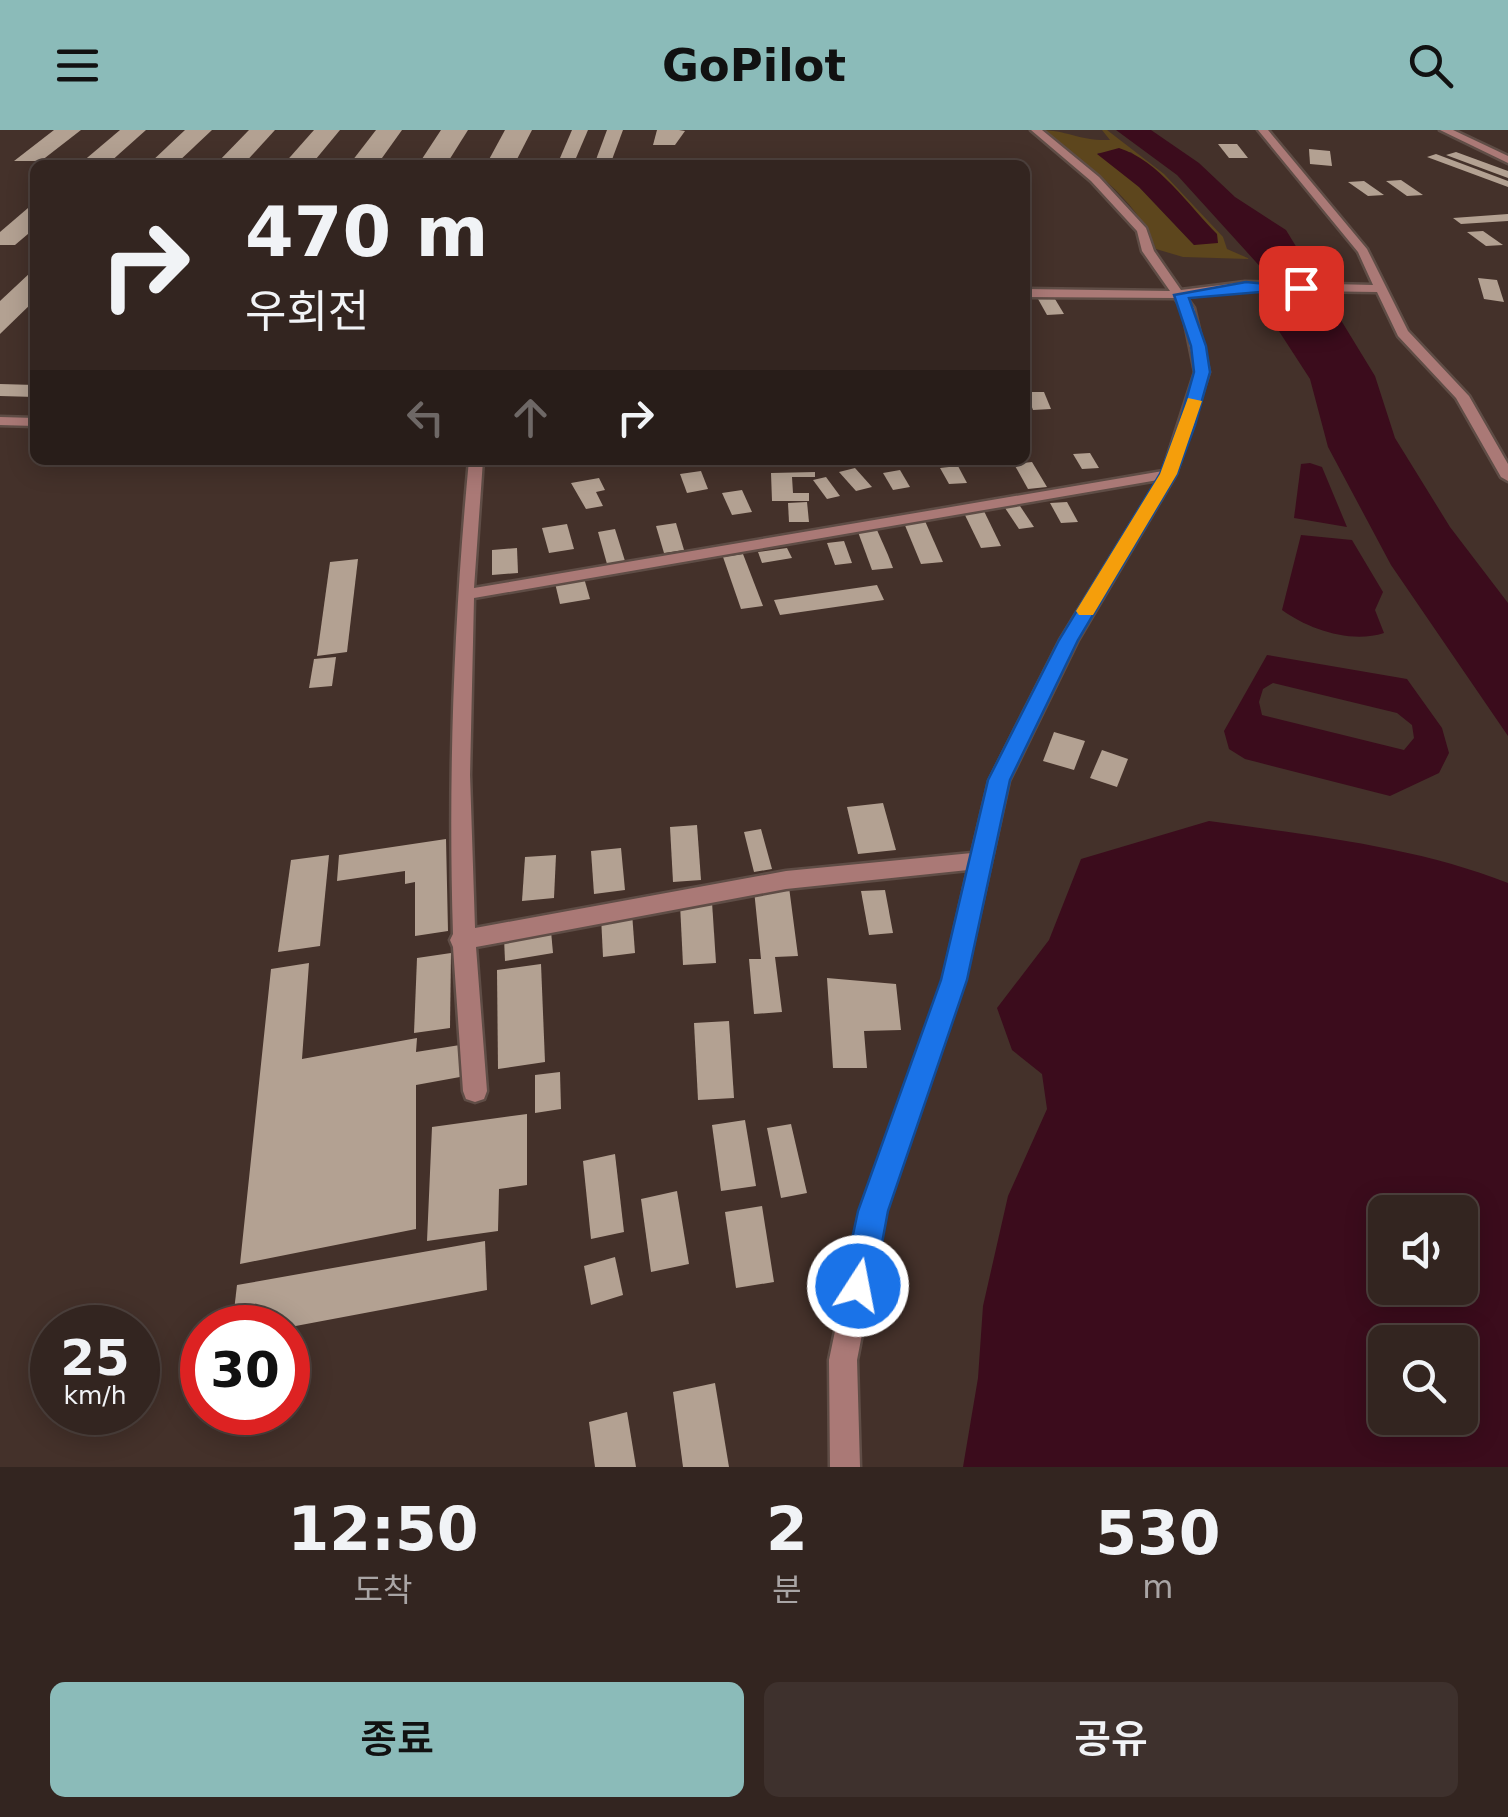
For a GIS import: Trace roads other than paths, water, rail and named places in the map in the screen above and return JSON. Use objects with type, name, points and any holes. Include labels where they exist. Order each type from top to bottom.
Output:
[{"type":"street","points":[[845,1467],[843,1360],[873,1211],[954,980],[999,780],[1068,640],[1168,474],[1202,372],[1199,346],[1181,295],[1148,250],[1142,230],[1126,210],[1036,130]]},
{"type":"street","points":[[1263,130],[1364,251],[1402,333],[1462,396],[1508,477]]},
{"type":"street","points":[[1445,130],[1508,160]]},
{"type":"street","points":[[1030,293],[1181,295],[1272,286],[1382,288]]},
{"type":"street","points":[[0,421],[30,422]]},
{"type":"street","points":[[475,465],[462,595],[460,940],[475,1090]]},
{"type":"street","points":[[462,595],[1168,474]]},
{"type":"street","points":[[460,940],[786,880],[979,861]]}]
